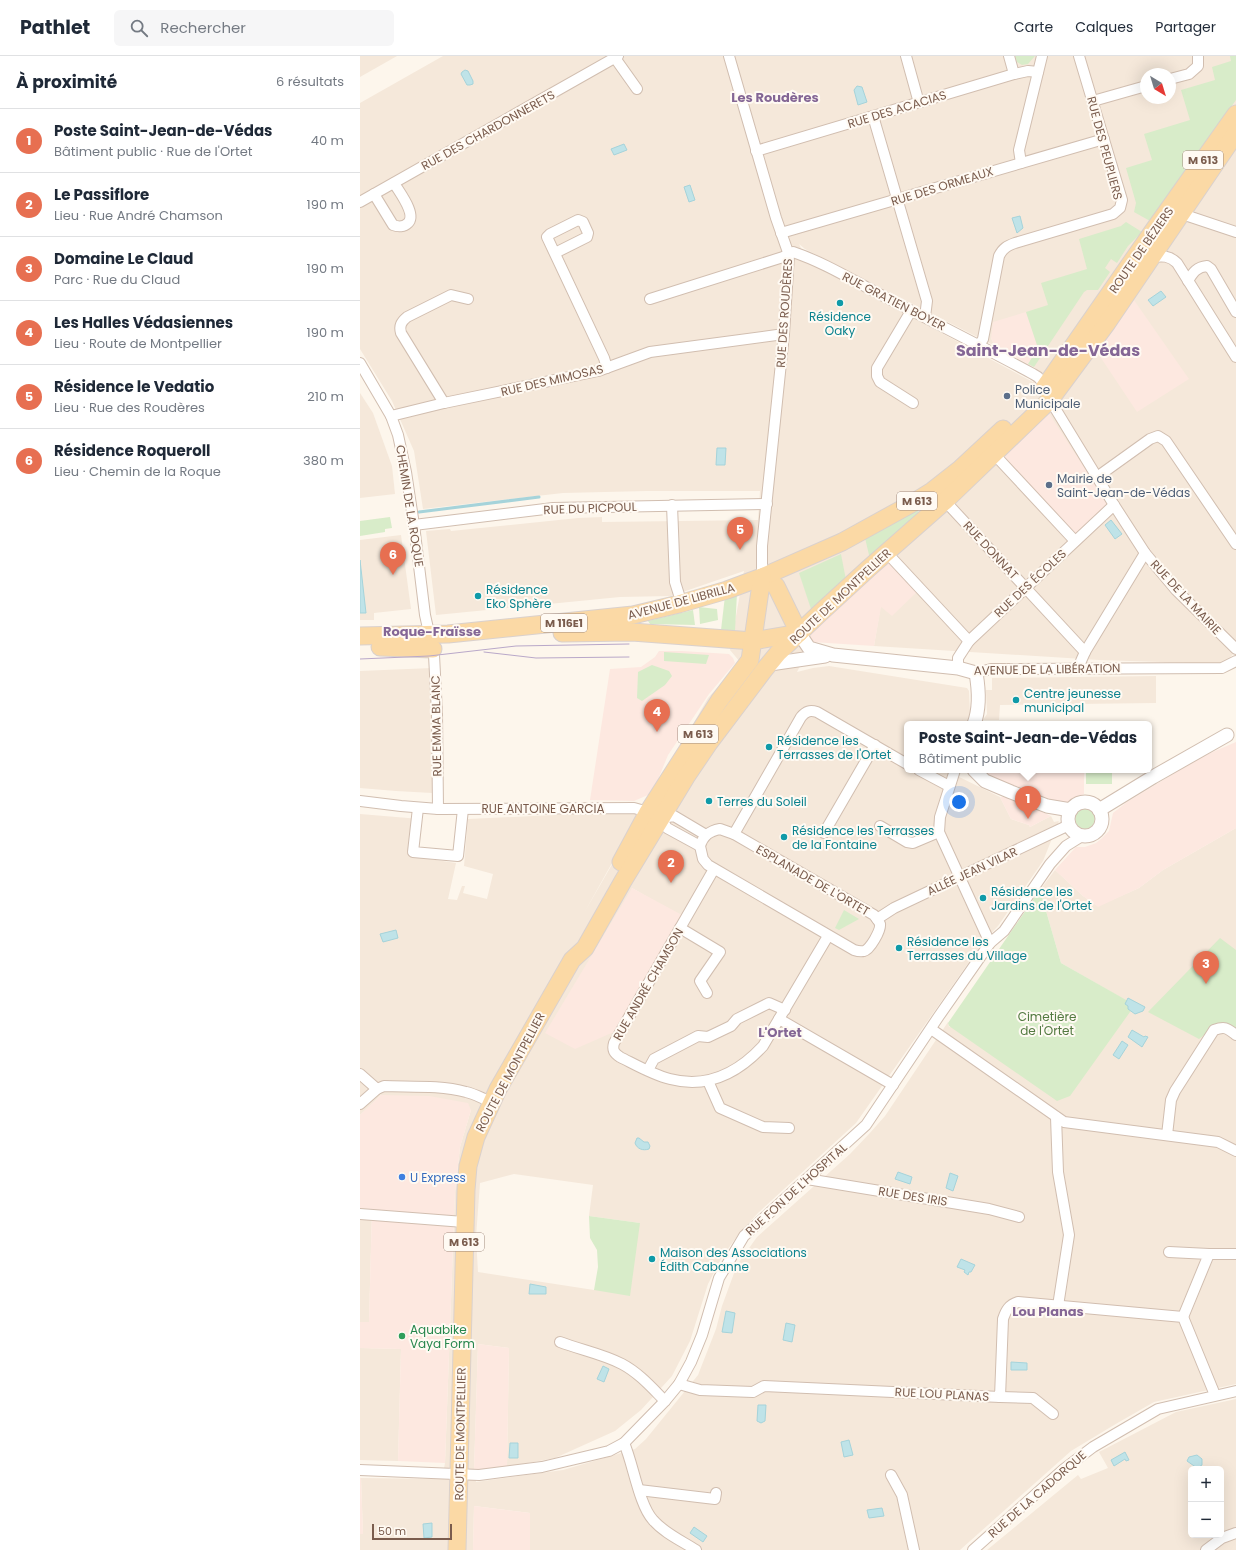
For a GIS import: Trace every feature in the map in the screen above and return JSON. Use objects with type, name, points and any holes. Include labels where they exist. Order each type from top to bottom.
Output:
[{"type":"main road","name":"ROUTE DE BÉZIERS","points":[[1048,393],[1107,323],[1152,257],[1176,210],[1236,114]]},
{"type":"main road","name":"ROUTE DE BÉZIERS","points":[[1048,393],[1176,210],[1236,133]]},
{"type":"main road","name":"ROUTE DE MONTPELLIER","points":[[655,815],[686,777],[709,743],[778,653],[945,501],[994,454],[1048,393]]},
{"type":"main road","name":"M 613","points":[[753,641],[762,577],[842,542],[932,491],[1048,393]]},
{"type":"main road","name":"AVENUE DE LIBRILLA","points":[[360,636],[396,636],[431,642],[448,634],[633,615],[687,602],[727,590],[762,577]]},
{"type":"main road","points":[[762,577],[776,586],[799,633]]},
{"type":"main road","name":"AVENUE DE LIBRILLA","points":[[360,641],[431,642],[529,634],[632,632],[753,641]]},
{"type":"main road","name":"M 116E1","points":[[753,641],[799,633]]},
{"type":"main road","name":"ROUTE DE MONTPELLIER","points":[[457,1550],[464,1222],[468,1166],[476,1136],[492,1102],[572,960],[585,948],[623,881],[655,815],[719,701],[750,660],[753,641]]},
{"type":"main road","points":[[360,647],[431,642]]},
{"type":"street","name":"RUE DES ROUDÈRES","points":[[729,56],[756,151],[789,255],[784,334],[762,546],[762,577]]},
{"type":"street","points":[[906,56],[919,103]]},
{"type":"street","points":[[1009,56],[1014,74]]},
{"type":"street","points":[[1021,163],[1019,150],[1042,56]]},
{"type":"street","name":"RUE DES PEUPLIERS","points":[[979,344],[983,338],[999,256],[1002,249],[1008,245],[1113,214],[1120,208],[1122,200],[1079,56]]},
{"type":"street","points":[[1176,77],[1194,71],[1198,66],[1198,56]]},
{"type":"street","name":"RUE DES CHARDONNERETS","points":[[360,202],[616,57],[637,90]]},
{"type":"street","name":"RUE DES ACACIAS","points":[[756,151],[1014,74],[1028,71],[1038,72]]},
{"type":"street","points":[[1092,101],[1140,88]]},
{"type":"street","points":[[873,116],[927,301],[925,317]]},
{"type":"street","name":"RUE DES ORMEAUX","points":[[781,233],[1104,139]]},
{"type":"street","points":[[374,194],[393,225],[398,227],[404,226],[412,218],[411,211],[394,183]]},
{"type":"street","points":[[1176,210],[1236,232]]},
{"type":"street","name":"RUE GRATIEN BOYER","points":[[789,255],[793,252],[811,258],[911,311],[979,344],[1038,377],[1048,393]]},
{"type":"street","points":[[555,253],[604,358],[607,368]]},
{"type":"street","points":[[650,299],[789,255]]},
{"type":"street","points":[[1152,257],[1165,256],[1172,258],[1236,357]]},
{"type":"street","points":[[1188,281],[1195,270],[1208,266],[1236,312]]},
{"type":"street","points":[[444,403],[399,328],[402,321],[407,317],[452,294],[468,299]]},
{"type":"street","points":[[911,311],[877,368],[877,376],[880,382],[913,403]]},
{"type":"street","name":"RUE DES MIMOSAS","points":[[391,416],[607,368],[650,352],[784,334]]},
{"type":"street","name":"CHEMIN DE LA ROQUE","points":[[360,363],[391,416],[401,446],[431,642]]},
{"type":"street","name":"RUE DE LA MAIRIE","points":[[1048,393],[1097,477],[1145,553],[1176,590],[1236,649]]},
{"type":"street","points":[[1097,477],[1150,439],[1158,436],[1166,441],[1236,544]]},
{"type":"street","points":[[994,454],[1075,541]]},
{"type":"street","name":"RUE DONNAT","points":[[945,501],[1085,652]]},
{"type":"street","name":"RUE DU PICPOUL","points":[[414,525],[553,508],[767,504]]},
{"type":"street","points":[[672,505],[675,582],[680,598],[687,602]]},
{"type":"street","name":"RUE DES ÉCOLES","points":[[958,668],[958,658],[969,641],[1114,505]]},
{"type":"street","points":[[887,553],[969,641]]},
{"type":"street","points":[[1078,668],[1085,652],[1145,553]]},
{"type":"street","name":"AVENUE DE LA LIBÉRATION","points":[[799,633],[809,648],[833,655]]},
{"type":"street","name":"RUE EMMA BLANC","points":[[431,642],[437,713],[438,809]]},
{"type":"street","name":"AVENUE DE LA LIBÉRATION","points":[[770,664],[816,656],[833,655],[958,668],[976,673],[991,669],[1222,668],[1236,661]]},
{"type":"street","points":[[975,721],[979,689],[976,673]]},
{"type":"street","points":[[734,834],[801,717],[806,712],[811,710],[817,712],[904,762]]},
{"type":"street","points":[[1099,810],[1153,777],[1232,733]]},
{"type":"street","points":[[824,833],[875,745]]},
{"type":"street","points":[[925,773],[950,786]]},
{"type":"street","points":[[954,773],[940,817],[939,832],[990,943]]},
{"type":"street","points":[[977,773],[985,781],[1010,792],[1047,806],[1070,810]]},
{"type":"street","name":"RUE ANTOINE GARCIA","points":[[360,801],[438,809],[634,808],[655,815]]},
{"type":"street","points":[[1087,802],[1096,806],[1099,810],[1102,820],[1099,829],[1092,835],[1082,836],[1072,831],[1068,820],[1070,810],[1077,804],[1087,802]]},
{"type":"street","points":[[418,808],[414,852],[458,856],[463,809]]},
{"type":"street","points":[[655,815],[674,816],[706,835],[700,846],[667,828],[655,815]]},
{"type":"street","name":"ALLÉE JEAN VILAR","points":[[877,919],[894,908],[1069,825]]},
{"type":"street","points":[[880,826],[907,842],[912,843],[939,832]]},
{"type":"street","name":"ESPLANADE DE L'ORTET","points":[[700,846],[702,859],[714,869],[854,950],[859,952],[869,948],[880,930],[880,924],[874,915],[734,834],[720,829],[706,835]]},
{"type":"street","name":"RUE FON DE L'HOSPITAL","points":[[360,1470],[479,1475],[542,1467],[609,1451],[624,1442],[665,1401],[679,1384],[692,1362],[702,1335],[718,1278],[744,1236],[866,1125],[990,943],[1004,931],[1050,864],[1066,846],[1082,836]]},
{"type":"street","name":"RUE ANDRÉ CHAMSON","points":[[714,869],[614,1043],[613,1049],[615,1054],[620,1057],[669,1079],[695,1082],[708,1081],[723,1076],[751,1060],[763,1046],[828,936]]},
{"type":"street","points":[[680,928],[720,952],[700,981],[707,993]]},
{"type":"street","points":[[648,1070],[654,1059],[698,1036],[708,1037],[730,1026],[737,1019],[769,1003],[785,1010]]},
{"type":"street","points":[[779,1019],[893,1085]]},
{"type":"street","points":[[1167,1135],[1171,1100],[1175,1091],[1214,1030],[1221,1027],[1236,1035]]},
{"type":"street","points":[[931,1029],[1064,1122],[1218,1142],[1236,1151]]},
{"type":"street","points":[[360,1074],[377,1089]]},
{"type":"street","points":[[708,1081],[720,1108],[763,1128],[789,1128]]},
{"type":"street","points":[[360,1104],[377,1089],[384,1086],[438,1088],[465,1092],[492,1102]]},
{"type":"street","points":[[1056,1117],[1058,1172],[1069,1235],[1058,1306]]},
{"type":"street","name":"RUE DES IRIS","points":[[807,1179],[989,1209],[1019,1217]]},
{"type":"street","points":[[360,1214],[464,1222]]},
{"type":"street","points":[[1169,1252],[1236,1254]]},
{"type":"street","points":[[1209,1254],[1183,1318],[1216,1395]]},
{"type":"street","name":"RUE LOU PLANAS","points":[[679,1384],[700,1390],[753,1392],[764,1386],[1000,1397],[1003,1319],[1011,1304],[1018,1302],[1183,1318]]},
{"type":"street","points":[[560,1342],[612,1359],[624,1365],[646,1382],[665,1401]]},
{"type":"street","name":"RUE DE LA CADORQUE","points":[[973,1550],[1064,1469],[1093,1447],[1158,1409],[1236,1391]]},
{"type":"street","points":[[1000,1397],[1032,1398],[1053,1414]]},
{"type":"street","points":[[624,1442],[644,1506],[652,1520],[661,1528],[696,1550]]},
{"type":"street","points":[[891,1475],[902,1494],[914,1550]]},
{"type":"street","points":[[639,1490],[715,1499],[716,1493]]},
{"type":"street","points":[[1206,1550],[1222,1538],[1236,1533]]},
{"type":"shaded area","points":[[360,56],[397,56],[360,77]]},
{"type":"shaded area","points":[[443,56],[1236,56],[1236,653],[1235,652],[1224,664],[1099,660],[874,646],[888,562],[812,642],[797,672],[829,666],[967,688],[969,691],[970,714],[968,721],[904,721],[904,773],[951,773],[1000,797],[1011,819],[1029,825],[1030,827],[1051,816],[1054,822],[1059,821],[1043,861],[998,926],[983,942],[856,1123],[758,1213],[738,1235],[722,1257],[708,1284],[690,1341],[672,1376],[641,1410],[615,1431],[555,1458],[507,1467],[509,1348],[478,1344],[474,1470],[476,1482],[563,1470],[635,1449],[646,1439],[698,1375],[716,1329],[722,1306],[737,1265],[757,1237],[850,1154],[885,1116],[948,1022],[949,1027],[1134,1005],[1061,963],[1042,897],[1037,894],[1055,870],[1083,896],[1098,906],[1139,888],[1163,870],[1236,828],[1236,1384],[1154,1402],[1114,1425],[1071,1451],[960,1550],[530,1550],[530,1513],[474,1506],[473,1550],[360,1550],[360,1534],[363,1534],[361,1478],[442,1479],[445,1463],[455,1192],[460,1147],[471,1110],[381,1095],[360,1115],[360,814],[420,819],[416,857],[456,863],[448,899],[457,900],[462,886],[465,886],[463,893],[487,899],[493,874],[464,866],[468,819],[575,814],[640,813],[584,913],[708,698],[740,662],[730,650],[744,571],[671,596],[620,597],[436,615],[426,531],[450,529],[451,531],[578,518],[602,517],[602,522],[758,520],[760,491],[563,493],[423,509],[414,451],[392,401],[360,349],[360,103]],"holes":[[[799,244],[805,249],[995,346],[991,338],[1038,348],[1028,364],[1035,368],[1033,382],[807,261]],[[632,888],[681,916],[616,1031]],[[514,1174],[593,1185],[589,1216],[640,1223],[594,1290],[478,1272],[476,1237],[480,1183]]]},
{"type":"shaded area","points":[[1134,300],[1189,379],[1137,412],[1097,352]]},
{"type":"shaded area","points":[[1026,312],[1038,348],[1028,364],[995,346],[991,338],[993,322]]},
{"type":"shaded area","points":[[360,393],[373,413],[392,466],[395,494],[360,498]]},
{"type":"shaded area","points":[[1048,412],[1108,504],[1075,534],[1001,456]]},
{"type":"shaded area","points":[[401,535],[411,609],[374,613],[374,620],[360,620],[360,540]]},
{"type":"shaded area","points":[[888,562],[917,592],[892,616],[881,607],[874,646],[812,642],[810,634]]},
{"type":"shaded area","points":[[659,651],[729,654],[735,663],[709,694],[668,755],[657,782],[648,795],[634,801],[590,800],[610,669],[641,667],[655,657]]},
{"type":"shaded area","points":[[432,668],[432,793],[360,788],[360,671]]},
{"type":"shaded area","points":[[1156,676],[1156,703],[1000,705],[999,720],[983,720],[987,714],[986,690],[992,690],[992,678]]},
{"type":"shaded area","points":[[1236,742],[1236,828],[1163,870],[1139,888],[1098,907],[1083,896],[1055,870],[1076,847],[1085,847],[1096,843],[1101,839],[1109,831],[1113,813],[1127,802],[1201,757]]},
{"type":"shaded area","points":[[984,773],[1084,773],[1084,794],[1073,798],[1066,805],[1059,804],[987,776]]},
{"type":"shaded area","points":[[1000,797],[1004,797],[1051,816],[1030,827],[1029,825],[1011,819]]},
{"type":"shaded area","points":[[632,888],[682,915],[616,1031],[575,1049],[545,1033]]},
{"type":"shaded area","points":[[381,1095],[429,1096],[468,1103],[471,1110],[460,1147],[455,1192],[445,1463],[398,1461],[401,1349],[360,1348],[360,1322],[369,1322],[372,1209],[360,1208],[360,1115]]},
{"type":"shaded area","points":[[360,1208],[372,1209],[369,1322],[360,1322]]},
{"type":"shaded area","points":[[478,1344],[509,1348],[507,1467],[474,1470]]},
{"type":"shaded area","points":[[360,1348],[401,1349],[398,1461],[360,1460]]},
{"type":"shaded area","points":[[1236,1399],[1236,1550],[987,1550],[1078,1475],[1081,1479],[1108,1468],[1099,1452],[1176,1412]]},
{"type":"shaded area","points":[[361,1478],[363,1534],[360,1534]]},
{"type":"shaded area","points":[[474,1506],[530,1513],[530,1550],[473,1550]]},
{"type":"green space","points":[[1015,56],[1035,56],[1028,64],[1022,65],[1017,62]]},
{"type":"green space","points":[[1230,56],[1236,56],[1236,100],[1150,221],[1134,212],[1136,203],[1126,168],[1152,160],[1144,134],[1190,120],[1181,90],[1215,80],[1212,67],[1231,61]]},
{"type":"green space","points":[[1126,222],[1142,232],[1128,246],[1117,263],[1111,259],[1105,268],[1110,272],[1098,290],[1087,290],[1084,292],[1034,367],[1028,364],[1038,348],[1026,312],[1048,305],[1041,283],[1087,269],[1079,239],[1121,226]]},
{"type":"green space","points":[[917,510],[920,513],[870,559],[865,538]]},
{"type":"green space","points":[[390,517],[392,528],[385,529],[385,532],[360,536],[360,521]]},
{"type":"green space","points":[[841,554],[846,580],[812,612],[799,573]]},
{"type":"green space","points":[[737,593],[735,631],[721,630],[725,596]]},
{"type":"green space","points":[[699,607],[717,609],[718,620],[700,624]]},
{"type":"green space","points":[[693,610],[695,625],[650,624],[648,621]]},
{"type":"green space","points":[[664,652],[709,655],[706,664],[664,661]]},
{"type":"green space","points":[[652,665],[669,671],[672,676],[665,685],[642,701],[637,698],[638,672]]},
{"type":"green space","points":[[1086,773],[1112,773],[1112,784],[1086,784]]},
{"type":"green space","points":[[1085,809],[1092,812],[1095,819],[1092,826],[1085,829],[1078,826],[1075,819],[1078,812]]},
{"type":"green space","name":"Cimetière de l'Ortet","points":[[1037,894],[1042,897],[1061,963],[1135,1005],[1070,1096],[1057,1101],[949,1026],[948,1023]]},
{"type":"green space","points":[[844,910],[859,919],[839,930],[835,928]]},
{"type":"green space","points":[[1220,938],[1236,950],[1236,1031],[1213,1028],[1199,1039],[1148,1012]]},
{"type":"green space","points":[[589,1216],[640,1223],[630,1296],[594,1290],[598,1267],[597,1250],[590,1238]]},
{"type":"water","points":[[465,70],[468,71],[473,84],[467,85],[461,74]]},
{"type":"water","points":[[857,86],[862,87],[867,102],[858,105],[854,90]]},
{"type":"water","points":[[624,144],[627,150],[614,155],[611,149]]},
{"type":"water","points":[[690,185],[695,200],[689,202],[684,187]]},
{"type":"water","points":[[1020,216],[1023,228],[1017,233],[1012,218]]},
{"type":"water","points":[[1161,291],[1166,297],[1153,306],[1148,300]]},
{"type":"water","points":[[717,448],[726,448],[725,465],[716,465]]},
{"type":"water","points":[[1111,520],[1122,534],[1115,539],[1105,525]]},
{"type":"water","points":[[360,560],[366,613],[360,613]]},
{"type":"water","points":[[396,930],[398,938],[383,942],[380,934]]},
{"type":"water","points":[[1128,998],[1145,1007],[1143,1011],[1135,1014],[1128,1009],[1128,1006],[1125,1004]]},
{"type":"water","points":[[1132,1030],[1144,1037],[1148,1037],[1142,1047],[1128,1037]]},
{"type":"water","points":[[1122,1041],[1128,1045],[1119,1059],[1113,1055]]},
{"type":"water","points":[[637,1138],[644,1142],[648,1142],[650,1146],[649,1149],[642,1150],[637,1147],[635,1143]]},
{"type":"water","points":[[898,1172],[912,1177],[910,1184],[895,1179]]},
{"type":"water","points":[[950,1173],[958,1176],[953,1191],[946,1188]]},
{"type":"water","points":[[961,1259],[975,1265],[968,1275],[964,1272],[965,1270],[957,1267]]},
{"type":"water","points":[[530,1284],[546,1287],[546,1294],[529,1294]]},
{"type":"water","points":[[726,1311],[735,1313],[732,1333],[722,1332]]},
{"type":"water","points":[[786,1323],[795,1325],[792,1342],[783,1340]]},
{"type":"water","points":[[1011,1362],[1027,1363],[1027,1370],[1011,1370]]},
{"type":"water","points":[[603,1366],[609,1369],[604,1382],[597,1379]]},
{"type":"water","points":[[758,1405],[766,1405],[765,1421],[761,1423],[757,1421]]},
{"type":"water","points":[[849,1440],[853,1455],[844,1457],[841,1442]]},
{"type":"water","points":[[510,1443],[518,1443],[518,1458],[509,1458]]},
{"type":"water","points":[[1125,1452],[1129,1460],[1126,1461],[1125,1459],[1114,1466],[1111,1460]]},
{"type":"water","points":[[1197,1455],[1202,1459],[1202,1465],[1194,1466],[1187,1461],[1189,1457]]},
{"type":"water","points":[[882,1508],[884,1516],[869,1518],[867,1510]]},
{"type":"water","points":[[432,1523],[432,1537],[424,1538],[423,1524]]},
{"type":"water","points":[[694,1527],[707,1536],[703,1542],[690,1533]]},
{"type":"waterway","points":[[419,512],[539,497]]},
{"type":"tram line","points":[[360,659],[429,656],[516,646],[629,644]]},
{"type":"tram line","points":[[484,652],[536,658],[629,657]]},
{"type":"place","name":"Résidence Oaky","points":[[840,303]]},
{"type":"place","name":"Police Municipale","points":[[1007,396]]},
{"type":"place","name":"Mairie de Saint-Jean-de-Védas","points":[[1049,485]]},
{"type":"place","name":"Résidence le Vedatio","points":[[740,550]]},
{"type":"place","name":"Résidence Roqueroll","points":[[393,575]]},
{"type":"place","name":"Résidence Eko Sphère","points":[[478,596]]},
{"type":"place","name":"Centre jeunesse municipal","points":[[1016,700]]},
{"type":"place","name":"Les Halles Védasiennes","points":[[657,732]]},
{"type":"place","name":"Résidence les Terrasses de l'Ortet","points":[[769,747]]},
{"type":"place","name":"Terres du Soleil","points":[[709,801]]},
{"type":"place","name":"Poste Saint-Jean-de-Védas","points":[[1028,819]]},
{"type":"place","name":"Résidence les Terrasses de la Fontaine","points":[[784,837]]},
{"type":"place","name":"Le Passiflore","points":[[671,883]]},
{"type":"place","name":"Résidence les Jardins de l'Ortet","points":[[983,898]]},
{"type":"place","name":"Résidence les Terrasses du Village","points":[[899,948]]},
{"type":"place","name":"Domaine Le Claud","points":[[1206,984]]},
{"type":"place","name":"U Express","points":[[402,1177]]},
{"type":"place","name":"Maison des Associations Édith Cabanne","points":[[652,1259]]},
{"type":"place","name":"Aquabike Vaya Form","points":[[402,1336]]},
{"type":"district","name":"Les Roudères","points":[[775,97]]},
{"type":"district","name":"Saint-Jean-de-Védas","points":[[1048,350]]},
{"type":"district","name":"Roque-Fraïsse","points":[[432,631]]},
{"type":"district","name":"L'Ortet","points":[[780,1032]]},
{"type":"district","name":"Lou Planas","points":[[1048,1311]]}]
